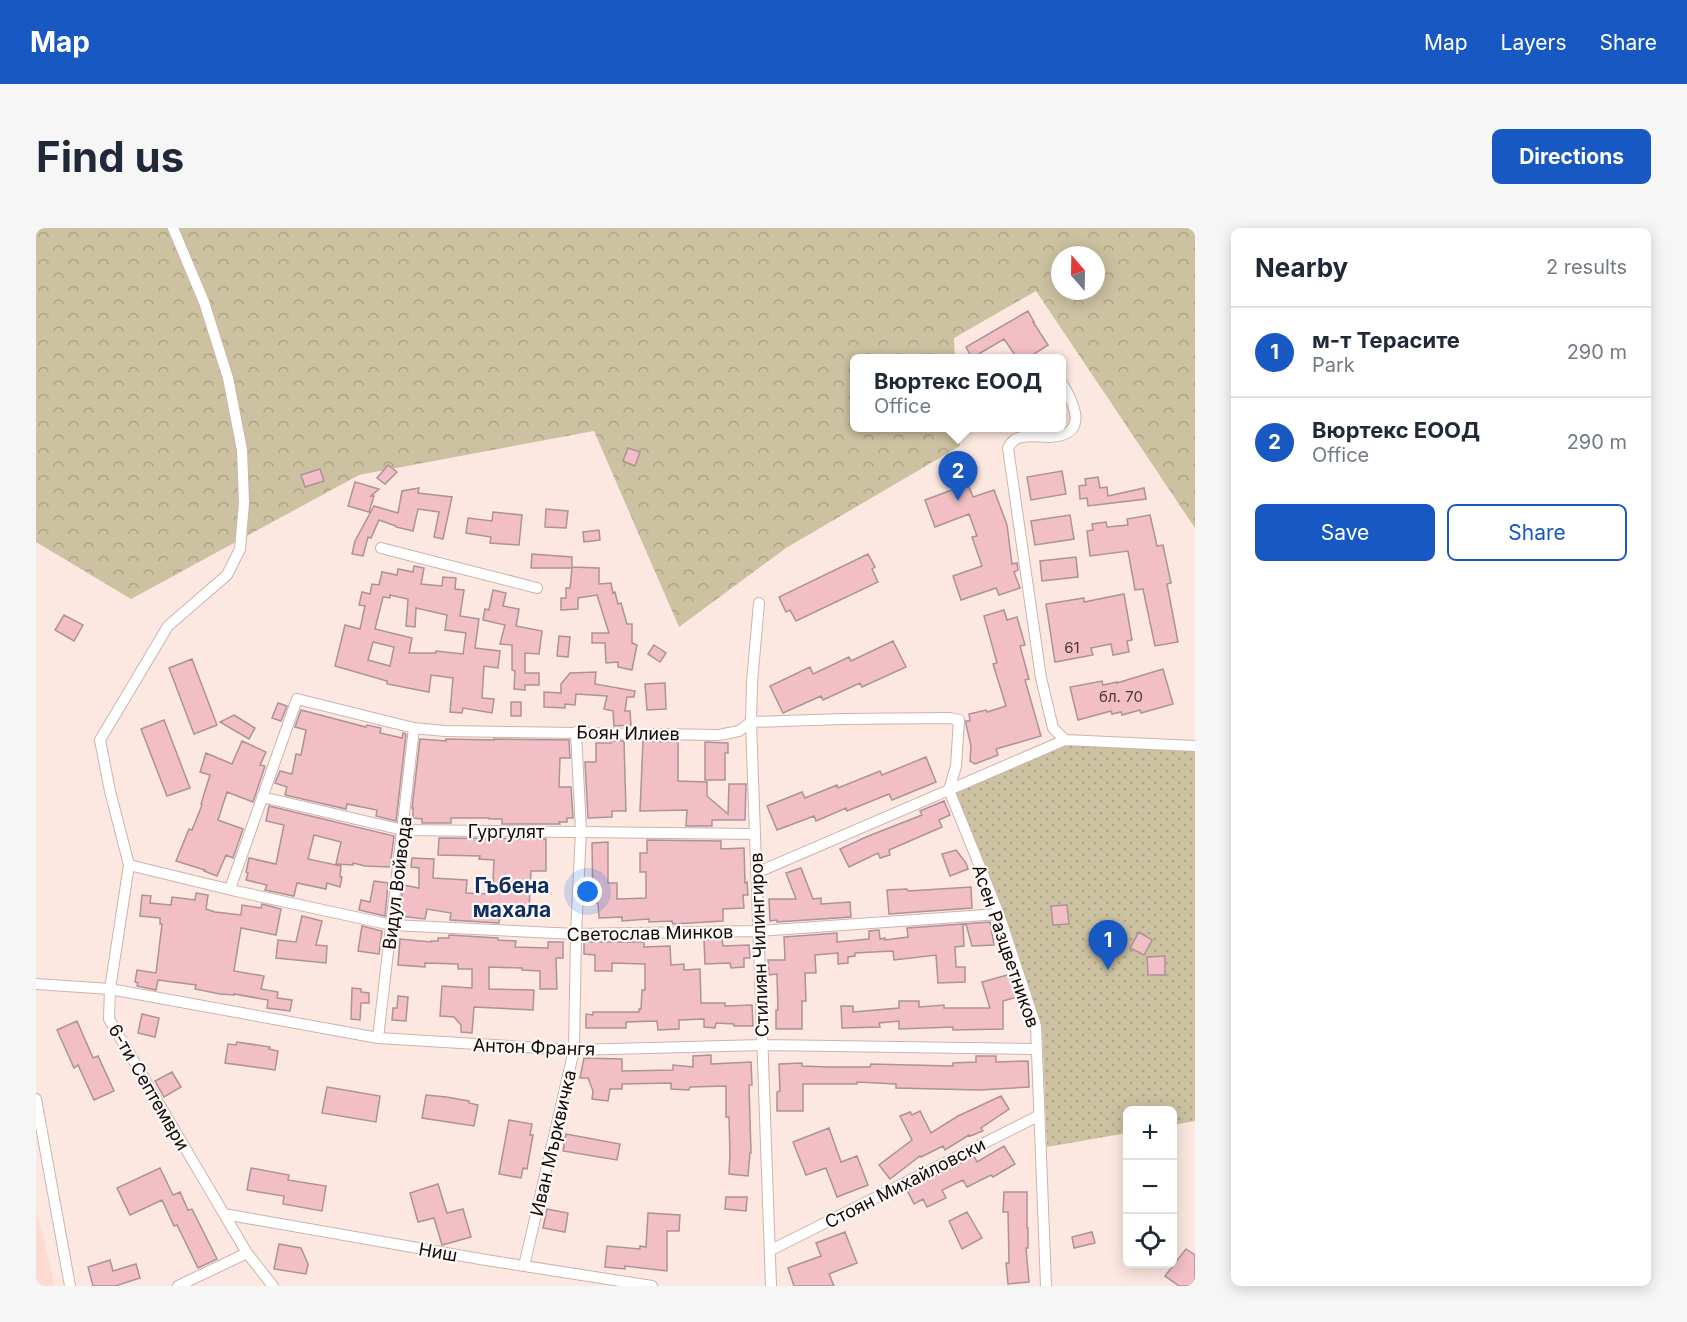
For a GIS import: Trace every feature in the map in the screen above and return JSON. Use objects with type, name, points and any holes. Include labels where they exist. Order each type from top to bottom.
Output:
[{"type":"street","points":[[129,865],[100,740],[168,626],[227,575],[240,549],[244,503],[242,450],[228,378],[204,302],[173,228]]},
{"type":"street","points":[[1065,740],[1053,728],[1041,678],[1008,448],[1011,441],[1020,436],[1052,437],[1067,434],[1074,427],[1076,420],[1074,405],[1066,390]]},
{"type":"street","points":[[381,548],[537,588]]},
{"type":"street","name":"Стилиян Чилингиров","points":[[759,603],[751,722],[771,1286]]},
{"type":"street","name":"Боян Илиев","points":[[262,797],[297,699],[414,728],[445,731],[719,735],[739,730],[751,722],[950,718],[959,720],[956,766],[949,790]]},
{"type":"street","name":"Видул Войвода","points":[[378,1038],[414,728]]},
{"type":"street","name":"Иван Мърквичка","points":[[524,1266],[574,1050],[581,831],[576,732]]},
{"type":"street","points":[[756,873],[1065,740],[1195,746]]},
{"type":"street","name":"Асен Разцветников","points":[[949,790],[999,914],[1036,1026],[1038,1116],[1047,1286]]},
{"type":"street","points":[[230,889],[262,797]]},
{"type":"street","name":"Гургулят","points":[[262,797],[403,830],[754,834]]},
{"type":"street","name":"Светослав Минков","points":[[129,865],[392,925],[576,934],[760,932],[999,914]]},
{"type":"street","name":"6-ти Септември","points":[[129,865],[110,989],[109,1019],[247,1253],[273,1286]]},
{"type":"street","name":"Антон Франгя","points":[[36,984],[110,989],[378,1038],[574,1050],[763,1045],[1036,1049]]},
{"type":"street","points":[[36,1100],[70,1286]]},
{"type":"street","name":"Стоян Михайловски","points":[[771,1250],[1038,1116]]},
{"type":"street","name":"Ниш","points":[[224,1214],[627,1284],[652,1286]]},
{"type":"street","points":[[178,1286],[247,1253]]},
{"type":"shaded area","points":[[36,1209],[55,1286],[36,1286]]},
{"type":"green space","points":[[36,228],[1195,228],[1195,528],[1036,291],[954,338],[955,354],[850,354],[850,432],[959,432],[960,446],[786,548],[679,627],[594,431],[359,475],[131,599],[36,542]]},
{"type":"green space","points":[[1067,743],[1195,749],[1195,1121],[1177,1124],[1177,1106],[1123,1106],[1123,1134],[1047,1147],[1042,1027],[953,793]]},
{"type":"building","points":[[1028,311],[1048,345],[1034,354],[1014,354],[1004,339],[979,354],[970,354],[966,347]]},
{"type":"building","points":[[628,448],[640,452],[635,466],[623,461]]},
{"type":"building","points":[[388,465],[397,472],[385,484],[377,478]]},
{"type":"building","points":[[320,469],[324,481],[305,487],[301,475]]},
{"type":"building","points":[[1062,471],[1066,494],[1031,500],[1027,477]]},
{"type":"building","points":[[1098,477],[1100,488],[1107,487],[1108,496],[1144,488],[1146,499],[1088,506],[1087,498],[1080,499],[1079,486],[1086,485],[1085,479]]},
{"type":"building","points":[[355,482],[379,489],[371,496],[374,496],[369,512],[348,506]]},
{"type":"building","points":[[968,484],[973,497],[994,490],[1007,525],[1012,564],[1017,563],[1018,570],[1014,572],[1020,588],[999,595],[996,588],[961,600],[953,576],[982,566],[972,537],[977,536],[969,514],[935,527],[925,500]]},
{"type":"building","points":[[419,488],[418,493],[452,497],[443,539],[434,537],[439,512],[418,509],[413,531],[379,520],[371,538],[368,537],[363,556],[352,554],[355,541],[374,506],[398,513],[402,491]]},
{"type":"building","points":[[546,509],[568,511],[566,528],[545,527]]},
{"type":"building","points":[[493,512],[522,515],[519,545],[490,543],[491,537],[466,533],[468,518],[492,521]]},
{"type":"building","points":[[1070,515],[1074,539],[1035,545],[1031,521]]},
{"type":"building","points":[[1150,515],[1157,546],[1163,545],[1171,583],[1167,584],[1178,642],[1155,646],[1143,589],[1135,590],[1128,551],[1090,556],[1087,531],[1093,530],[1092,524],[1106,522],[1107,527],[1128,525],[1127,519]]},
{"type":"building","points":[[599,530],[600,540],[584,542],[583,532]]},
{"type":"building","points":[[532,554],[572,557],[572,567],[599,568],[599,584],[611,583],[618,604],[621,603],[627,624],[632,624],[632,643],[637,645],[632,670],[618,667],[618,662],[606,663],[605,643],[592,643],[592,633],[609,633],[597,595],[578,598],[578,609],[561,610],[561,598],[566,598],[566,588],[570,588],[572,568],[531,568]]},
{"type":"building","points":[[868,554],[875,567],[872,569],[878,582],[796,621],[790,610],[786,612],[779,597]]},
{"type":"building","points":[[1076,557],[1078,577],[1042,581],[1040,561]]},
{"type":"building","points":[[414,566],[424,568],[421,584],[442,586],[443,577],[456,578],[455,589],[464,590],[460,616],[479,619],[475,648],[500,651],[498,668],[484,666],[482,698],[494,699],[492,713],[463,708],[462,713],[450,712],[453,678],[431,675],[429,692],[387,684],[387,681],[335,666],[345,625],[360,629],[365,606],[359,605],[362,592],[370,594],[372,584],[379,585],[382,572],[397,575],[398,569],[413,572]],"holes":[[[390,595],[408,599],[406,626],[415,627],[416,608],[447,615],[445,630],[466,633],[463,654],[436,651],[436,653],[409,653],[412,638],[375,629],[383,597],[390,598]],[[373,642],[394,647],[390,666],[368,660]]]},
{"type":"building","points":[[493,590],[506,593],[503,606],[519,609],[516,626],[542,631],[539,654],[525,653],[525,673],[539,673],[539,685],[525,685],[525,690],[514,689],[515,671],[512,670],[512,645],[500,644],[505,625],[483,620],[485,609],[489,610]]},
{"type":"building","points":[[1124,594],[1132,640],[1127,641],[1129,652],[1113,655],[1111,644],[1091,648],[1093,655],[1055,662],[1046,604],[1084,598],[1084,602]]},
{"type":"building","points":[[1004,610],[1007,620],[1017,617],[1025,645],[1020,646],[1029,679],[1025,680],[1041,736],[996,749],[998,755],[975,764],[970,761],[971,746],[966,724],[966,721],[970,721],[969,714],[986,710],[987,712],[1006,706],[993,664],[997,663],[984,616]]},
{"type":"building","points":[[64,615],[83,625],[74,641],[55,630]]},
{"type":"building","points":[[559,636],[570,637],[568,657],[557,656]]},
{"type":"building","points":[[893,641],[906,667],[862,687],[860,683],[823,700],[821,696],[783,713],[770,686],[810,667],[813,674],[849,657],[851,661]]},
{"type":"building","points":[[654,645],[666,653],[660,662],[648,654]]},
{"type":"building","points":[[192,659],[217,725],[194,734],[169,668]]},
{"type":"building","points":[[1163,669],[1173,704],[1141,713],[1140,710],[1122,715],[1121,712],[1112,714],[1111,711],[1078,720],[1070,687],[1102,681],[1103,685],[1117,683]]},
{"type":"building","points":[[596,672],[595,684],[635,691],[634,697],[627,697],[625,711],[630,711],[631,725],[614,726],[613,711],[604,709],[607,696],[576,694],[575,705],[565,704],[565,708],[544,707],[544,692],[561,693],[561,684],[570,673]]},
{"type":"building","points":[[665,683],[666,709],[647,710],[645,684]]},
{"type":"building","points":[[511,702],[521,702],[521,716],[511,716]]},
{"type":"building","points":[[278,703],[287,706],[281,721],[272,718]]},
{"type":"building","points":[[301,710],[366,727],[367,725],[381,728],[380,733],[402,738],[403,733],[406,734],[396,821],[376,816],[377,810],[347,804],[346,809],[285,795],[287,787],[275,783],[280,771],[292,774],[296,754],[301,755],[306,730],[295,727]]},
{"type":"building","points":[[234,715],[255,728],[249,739],[220,722]]},
{"type":"building","points":[[164,720],[190,788],[167,796],[141,729]]},
{"type":"building","points":[[420,739],[446,741],[446,739],[569,740],[570,758],[560,758],[559,787],[571,787],[573,818],[567,818],[567,822],[559,822],[560,824],[502,824],[502,819],[489,818],[451,818],[451,823],[422,823],[422,819],[413,818],[412,808]]},
{"type":"building","points":[[242,741],[266,752],[260,765],[265,766],[253,802],[227,792],[218,820],[243,829],[233,858],[226,855],[217,876],[176,861],[202,805],[210,775],[200,772],[206,753],[232,764]]},
{"type":"building","points":[[611,741],[624,741],[626,811],[612,811],[612,817],[588,818],[585,762],[596,762],[596,743],[611,743]]},
{"type":"building","points":[[643,741],[678,742],[678,781],[707,782],[707,796],[728,814],[729,784],[746,784],[745,820],[712,820],[712,826],[686,826],[687,810],[640,811]]},
{"type":"building","points":[[705,742],[728,743],[728,753],[725,753],[725,780],[705,780]]},
{"type":"building","points":[[926,757],[936,782],[892,800],[889,794],[816,821],[814,816],[777,830],[767,806],[802,792],[805,798],[880,771],[882,775]]},
{"type":"building","points":[[944,801],[950,815],[939,820],[942,827],[889,850],[890,855],[880,858],[878,853],[849,867],[840,849],[922,815],[920,811]]},
{"type":"building","points":[[269,806],[394,836],[390,867],[353,863],[353,865],[336,864],[341,842],[314,835],[308,859],[341,866],[340,887],[327,883],[326,889],[297,883],[294,896],[265,890],[267,885],[246,880],[248,873],[246,872],[249,858],[276,864],[284,825],[266,821]]},
{"type":"building","points":[[439,838],[546,839],[546,871],[531,871],[529,910],[525,909],[525,916],[500,915],[499,923],[450,920],[451,913],[427,909],[425,919],[400,916],[403,885],[419,888],[419,868],[411,867],[412,858],[434,859],[433,878],[467,880],[466,893],[490,894],[494,860],[479,859],[480,856],[438,855]]},
{"type":"building","points":[[647,840],[721,841],[721,849],[744,848],[745,883],[747,882],[748,895],[743,895],[744,908],[723,909],[723,921],[673,924],[672,921],[649,922],[649,919],[622,921],[622,917],[599,918],[598,903],[593,903],[592,843],[608,842],[608,883],[617,883],[617,899],[646,898],[646,872],[640,872],[640,853],[647,853]]},
{"type":"building","points":[[956,850],[968,869],[950,876],[942,854]]},
{"type":"building","points":[[801,868],[813,899],[821,898],[821,904],[850,902],[851,917],[770,921],[769,899],[796,899],[786,873]]},
{"type":"building","points":[[374,881],[388,883],[385,916],[359,910],[361,900],[370,902]]},
{"type":"building","points":[[971,887],[972,908],[889,914],[887,890]]},
{"type":"building","points":[[196,893],[208,895],[206,909],[215,912],[241,915],[242,905],[261,908],[262,904],[281,909],[276,935],[241,928],[234,971],[264,976],[261,989],[278,992],[277,998],[292,1000],[290,1011],[267,1008],[268,1000],[195,989],[196,985],[158,980],[156,990],[137,986],[138,983],[135,982],[137,970],[156,973],[162,924],[160,924],[160,918],[140,916],[142,895],[151,896],[150,903],[171,905],[172,897],[195,900]]},
{"type":"building","points":[[1067,905],[1069,924],[1053,925],[1051,906]]},
{"type":"building","points":[[302,916],[322,921],[316,945],[327,946],[326,963],[276,958],[278,940],[296,942]]},
{"type":"building","points":[[990,922],[994,945],[972,946],[966,924],[963,925],[964,946],[955,947],[956,967],[965,967],[965,982],[938,983],[936,955],[894,960],[893,951],[855,953],[855,956],[848,957],[848,963],[838,964],[838,953],[815,955],[816,973],[805,973],[806,1001],[802,1001],[802,1029],[776,1029],[777,974],[769,975],[768,960],[785,960],[784,937],[837,933],[837,942],[869,939],[869,931],[879,930],[880,939],[885,938],[885,940],[908,937],[907,928]]},
{"type":"building","points":[[362,926],[382,931],[379,954],[358,951]]},
{"type":"building","points":[[1139,932],[1152,940],[1144,955],[1130,948]]},
{"type":"building","points":[[449,935],[516,941],[515,947],[548,948],[548,942],[563,942],[563,958],[556,958],[557,989],[540,989],[540,971],[489,967],[489,989],[534,990],[533,1010],[474,1007],[472,1033],[461,1032],[461,1025],[454,1017],[440,1016],[442,986],[472,988],[472,969],[458,969],[458,964],[425,963],[425,967],[398,965],[400,939],[431,942],[438,941],[438,938],[449,938]]},
{"type":"building","points":[[722,939],[723,946],[749,945],[750,958],[744,958],[744,967],[731,968],[730,963],[705,964],[704,940]]},
{"type":"building","points":[[584,942],[644,942],[644,947],[670,946],[671,965],[684,964],[684,970],[700,969],[701,1003],[725,1003],[725,1006],[752,1005],[753,1026],[716,1023],[715,1028],[704,1027],[704,1019],[679,1020],[679,1029],[658,1030],[657,1021],[626,1022],[626,1028],[586,1028],[586,1014],[639,1012],[642,990],[645,990],[645,964],[612,963],[612,971],[595,971],[595,955],[584,954]]},
{"type":"building","points":[[1165,956],[1165,975],[1148,975],[1147,957]]},
{"type":"building","points":[[1011,974],[1017,997],[1003,1001],[1003,1029],[953,1030],[953,1027],[899,1029],[899,1021],[879,1023],[880,1027],[842,1028],[841,1006],[853,1006],[853,1012],[899,1008],[899,1001],[919,1001],[919,1007],[944,1005],[944,1008],[990,1008],[982,982]]},
{"type":"building","points":[[352,988],[369,993],[369,1003],[361,1003],[360,1020],[351,1019]]},
{"type":"building","points":[[398,996],[408,997],[406,1021],[392,1020],[393,1008],[397,1008]]},
{"type":"building","points":[[142,1014],[159,1018],[155,1037],[138,1033]]},
{"type":"building","points":[[77,1021],[93,1058],[98,1056],[114,1091],[94,1100],[78,1065],[74,1068],[57,1030]]},
{"type":"building","points":[[237,1042],[270,1047],[269,1049],[278,1051],[275,1070],[225,1063],[228,1044],[236,1045]]},
{"type":"building","points":[[711,1055],[711,1064],[751,1062],[752,1085],[749,1085],[751,1153],[748,1176],[729,1174],[729,1117],[726,1117],[726,1086],[690,1087],[689,1090],[671,1089],[671,1083],[622,1084],[622,1089],[610,1089],[608,1101],[592,1099],[593,1091],[588,1078],[580,1078],[584,1058],[622,1059],[622,1071],[673,1070],[673,1065],[693,1067],[693,1056]]},
{"type":"building","points":[[976,1056],[996,1056],[996,1062],[1028,1061],[1029,1087],[979,1090],[896,1088],[896,1084],[857,1082],[857,1084],[803,1084],[803,1111],[777,1111],[777,1092],[780,1091],[779,1064],[802,1063],[802,1066],[829,1067],[870,1067],[871,1064],[953,1066],[953,1063],[976,1062]]},
{"type":"building","points":[[172,1072],[181,1087],[164,1097],[155,1081]]},
{"type":"building","points":[[327,1087],[380,1096],[376,1122],[322,1113]]},
{"type":"building","points":[[426,1095],[469,1101],[469,1103],[478,1105],[474,1126],[422,1118]]},
{"type":"building","points":[[1001,1096],[1009,1109],[981,1128],[983,1131],[969,1135],[945,1150],[943,1146],[920,1156],[890,1179],[879,1165],[912,1140],[900,1116],[910,1112],[912,1115],[920,1111],[931,1133],[958,1116]]},
{"type":"building","points":[[509,1120],[532,1124],[530,1135],[533,1135],[527,1169],[523,1168],[521,1178],[499,1174]]},
{"type":"building","points":[[829,1128],[841,1162],[857,1156],[868,1185],[837,1197],[826,1168],[806,1175],[793,1142]]},
{"type":"building","points":[[566,1134],[620,1144],[617,1160],[563,1151]]},
{"type":"building","points":[[1004,1146],[1015,1164],[993,1177],[991,1175],[967,1187],[963,1180],[942,1190],[946,1198],[927,1207],[923,1199],[914,1204],[907,1190],[974,1156],[977,1162]]},
{"type":"building","points":[[160,1168],[173,1195],[180,1192],[188,1210],[192,1209],[217,1259],[198,1268],[162,1200],[130,1215],[117,1188]]},
{"type":"building","points":[[251,1168],[289,1175],[288,1180],[326,1186],[322,1211],[283,1204],[284,1196],[247,1190]]},
{"type":"building","points":[[438,1184],[447,1213],[463,1209],[471,1237],[442,1245],[434,1218],[418,1222],[410,1193]]},
{"type":"building","points":[[1004,1192],[1027,1192],[1028,1248],[1026,1248],[1029,1282],[1008,1284],[1006,1263],[1009,1263],[1008,1212],[1003,1212]]},
{"type":"building","points":[[726,1197],[747,1197],[746,1211],[725,1209]]},
{"type":"building","points":[[547,1209],[568,1213],[565,1232],[543,1228]]},
{"type":"building","points":[[967,1212],[982,1238],[962,1249],[949,1221]]},
{"type":"building","points":[[648,1213],[680,1215],[679,1231],[667,1231],[667,1271],[625,1266],[625,1269],[605,1267],[607,1246],[640,1249],[640,1246],[646,1247]]},
{"type":"building","points":[[845,1232],[857,1263],[829,1274],[834,1286],[794,1286],[788,1268],[821,1256],[816,1243]]},
{"type":"building","points":[[1092,1232],[1095,1243],[1074,1248],[1072,1237]]},
{"type":"building","points":[[279,1244],[301,1248],[308,1264],[306,1274],[274,1269]]},
{"type":"building","points":[[1186,1249],[1195,1255],[1195,1286],[1179,1286],[1165,1276],[1171,1268],[1177,1268],[1177,1261]]},
{"type":"building","points":[[110,1260],[113,1271],[136,1264],[140,1278],[115,1286],[93,1286],[88,1267]]},
{"type":"place","name":"Вюртекс ЕООД","points":[[958,501]]},
{"type":"place","name":"м-т Терасите","points":[[1108,970]]},
{"type":"district","name":"Гъбена махала","points":[[512,897]]}]
